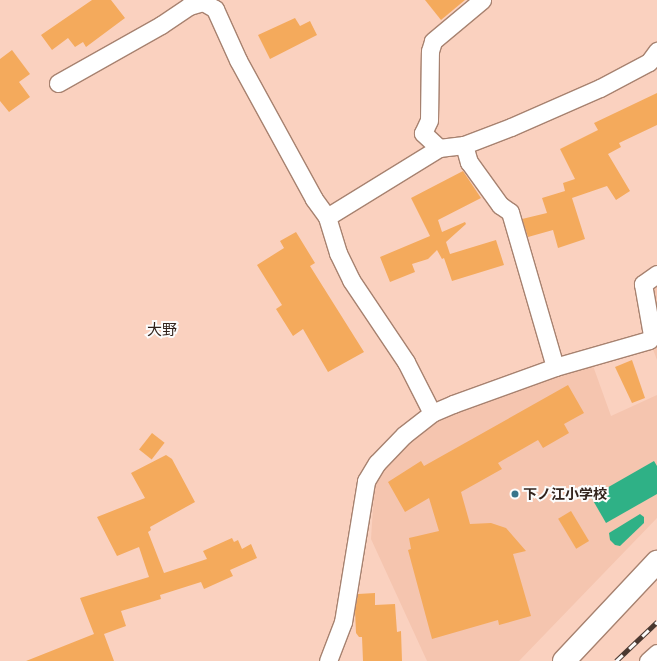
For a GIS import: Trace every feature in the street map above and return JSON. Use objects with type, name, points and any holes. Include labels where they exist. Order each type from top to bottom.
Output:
[{"type":"street","points":[[439,148],[423,134],[429,120],[430,51],[433,41],[482,0]]},
{"type":"street","points":[[58,83],[161,25],[189,6],[208,3],[215,8],[238,60],[314,199],[327,217],[338,253],[351,280],[406,362],[432,413]]},
{"type":"street","points":[[327,217],[439,148],[464,145],[600,88],[654,62]]},
{"type":"street","points":[[464,145],[469,162],[500,205],[510,212],[555,367]]},
{"type":"street","points":[[328,661],[343,622],[366,480],[378,462],[404,435],[432,413],[555,367],[649,340],[652,335],[643,284],[657,274]]},
{"type":"street","points":[[564,661],[657,562]]},
{"type":"street","points":[[648,661],[657,654]]},
{"type":"shaded area","points":[[657,282],[657,360],[651,344],[648,296]]},
{"type":"shaded area","name":"下ノ江小学校","points":[[592,363],[611,416],[657,395],[657,518],[519,661],[427,661],[371,539],[375,477],[416,433],[452,411]]},
{"type":"shaded area","points":[[654,461],[657,466],[657,494],[606,523],[591,497]]},
{"type":"shaded area","points":[[640,514],[644,517],[644,523],[620,546],[615,545],[610,540],[609,533]]},
{"type":"building","points":[[92,0],[111,0],[125,18],[86,47],[83,42],[75,47],[68,38],[52,50],[41,35]]},
{"type":"building","points":[[425,0],[465,0],[441,20]]},
{"type":"building","points":[[295,18],[300,26],[310,21],[317,35],[270,59],[258,35]]},
{"type":"building","points":[[12,50],[30,74],[19,82],[30,97],[9,112],[0,101],[0,59]]},
{"type":"building","points":[[657,93],[657,125],[619,143],[621,147],[608,154],[630,191],[616,200],[607,186],[572,198],[585,239],[558,248],[553,230],[528,237],[522,219],[547,213],[542,198],[565,191],[563,183],[575,179],[560,149],[598,130],[594,123]]},
{"type":"building","points":[[463,171],[481,198],[438,220],[442,232],[465,222],[466,224],[446,242],[450,254],[496,240],[504,265],[452,281],[444,258],[442,259],[437,250],[428,259],[412,264],[415,272],[390,282],[380,257],[430,236],[411,198]]},
{"type":"building","points":[[296,232],[315,263],[310,266],[364,352],[328,372],[303,329],[293,336],[276,309],[282,305],[257,265],[284,248],[280,241]]},
{"type":"building","points":[[632,360],[645,398],[632,403],[615,367]]},
{"type":"building","points":[[568,385],[584,413],[564,424],[569,433],[543,448],[538,440],[498,463],[502,469],[461,492],[470,524],[491,523],[506,528],[526,551],[513,554],[531,616],[499,625],[498,620],[432,639],[408,550],[411,549],[409,538],[439,531],[429,498],[405,512],[388,482],[421,461],[424,466]]},
{"type":"building","points":[[152,433],[165,443],[152,459],[139,450]]},
{"type":"building","points":[[166,455],[172,459],[195,502],[150,527],[151,530],[148,532],[164,573],[207,559],[203,551],[232,538],[234,542],[238,540],[242,549],[251,544],[257,558],[230,570],[233,576],[204,589],[201,582],[160,595],[161,599],[121,611],[126,626],[104,634],[114,661],[26,661],[94,634],[80,598],[149,577],[139,547],[117,556],[97,517],[145,498],[131,473]]},
{"type":"building","points":[[571,511],[589,541],[576,549],[558,519]]},
{"type":"building","points":[[375,593],[375,605],[395,604],[397,632],[401,631],[402,661],[363,661],[362,637],[359,637],[356,633],[355,610],[358,594]]},
{"type":"railway","points":[[616,661],[657,622]]},
{"type":"place","name":"下ノ江小学校","points":[[515,494]]},
{"type":"district","name":"大野","points":[[162,330]]}]
